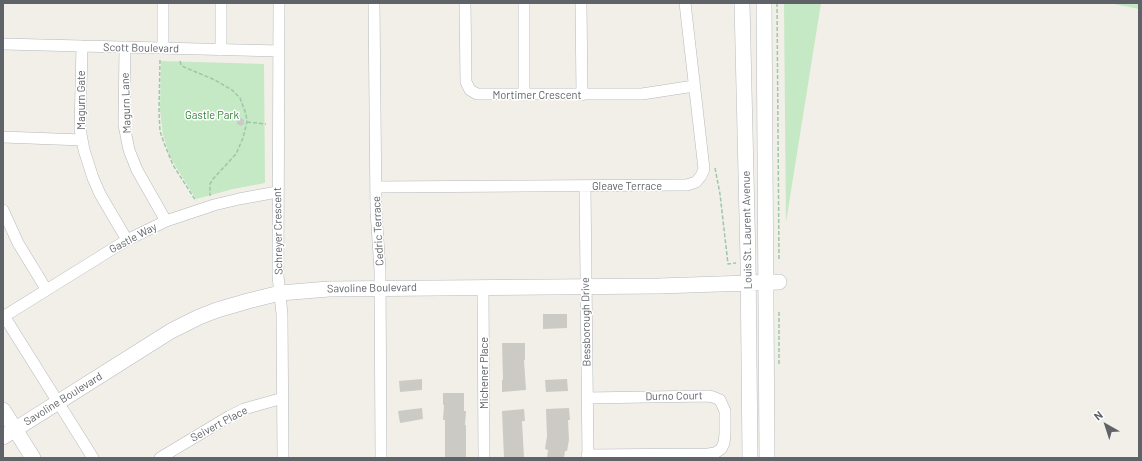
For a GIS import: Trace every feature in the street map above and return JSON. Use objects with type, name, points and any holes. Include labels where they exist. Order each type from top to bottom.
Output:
[{"type":"main road","name":"Louis St. Laurent Avenue","points":[[742,3],[750,458]]},
{"type":"main road","name":"Louis St. Laurent Avenue","points":[[764,3],[772,282],[767,458]]},
{"type":"main road","name":"Savoline Boulevard","points":[[9,433],[146,346],[184,324],[216,310],[280,293],[329,289],[659,286],[772,282]]},
{"type":"main road","points":[[3,410],[9,433],[33,458]]},
{"type":"street","points":[[163,3],[163,48]]},
{"type":"street","points":[[221,3],[221,50]]},
{"type":"street","name":"Schreyer Crescent","points":[[279,3],[278,276],[282,314],[283,458]]},
{"type":"street","name":"Cedric Terrace","points":[[374,3],[376,211],[380,270],[381,458]]},
{"type":"street","name":"Mortimer Crescent","points":[[465,3],[466,82],[468,86],[477,94],[642,94],[694,86]]},
{"type":"street","points":[[524,3],[524,95]]},
{"type":"street","points":[[582,3],[582,95]]},
{"type":"street","name":"Gleave Terrace","points":[[376,187],[687,185],[696,182],[701,176],[704,168],[685,3]]},
{"type":"street","name":"Scott Boulevard","points":[[3,44],[279,51]]},
{"type":"street","name":"Magurn Gate","points":[[82,46],[80,130],[88,166],[100,194],[127,240]]},
{"type":"street","name":"Magurn Lane","points":[[125,47],[124,117],[128,144],[137,170],[166,222]]},
{"type":"street","points":[[3,138],[82,140]]},
{"type":"street","name":"Bessborough Drive","points":[[585,186],[588,456]]},
{"type":"street","name":"Gastle Way","points":[[3,317],[127,240],[166,222],[214,205],[278,192]]},
{"type":"street","points":[[3,210],[18,243],[46,289]]},
{"type":"street","name":"Michener Place","points":[[483,287],[484,458]]},
{"type":"street","points":[[3,317],[93,458]]},
{"type":"street","name":"Durno Court","points":[[587,398],[708,396],[720,400],[725,411],[724,443],[721,449],[715,453],[588,456]]},
{"type":"street","name":"Seivert Place","points":[[160,458],[204,430],[230,416],[257,405],[283,398]]},
{"type":"path","points":[[777,3],[779,260]]},
{"type":"path","points":[[160,60],[160,131],[173,165],[196,201]]},
{"type":"path","points":[[180,61],[181,65],[184,67],[216,80],[236,93],[242,102],[246,114],[247,122],[243,138],[236,154],[216,175],[210,184],[210,196]]},
{"type":"path","points":[[247,122],[266,124]]},
{"type":"path","points":[[714,167],[720,194],[728,264],[736,263]]},
{"type":"green space","points":[[784,3],[821,3],[786,222]]},
{"type":"green space","points":[[1109,3],[1139,3],[1139,9]]},
{"type":"green space","name":"Gastle Park","points":[[161,61],[264,64],[265,183],[233,189],[196,199],[170,157],[163,135],[160,110]]},
{"type":"building","points":[[241,118],[244,120],[244,124],[241,126],[237,124],[237,120]]},
{"type":"building","points":[[543,314],[567,314],[567,328],[543,329]]},
{"type":"building","points":[[502,343],[525,343],[524,360],[526,390],[502,392]]},
{"type":"building","points":[[422,379],[422,390],[400,392],[399,381]]},
{"type":"building","points":[[567,379],[568,391],[546,392],[545,380]]},
{"type":"building","points":[[443,393],[464,393],[464,411],[466,411],[466,458],[445,458]]},
{"type":"building","points":[[422,408],[423,419],[400,423],[398,411]]},
{"type":"building","points":[[569,408],[569,440],[564,458],[547,458],[548,450],[545,449],[547,436],[546,409]]},
{"type":"building","points":[[524,409],[525,421],[522,421],[524,458],[504,458],[502,411]]}]
